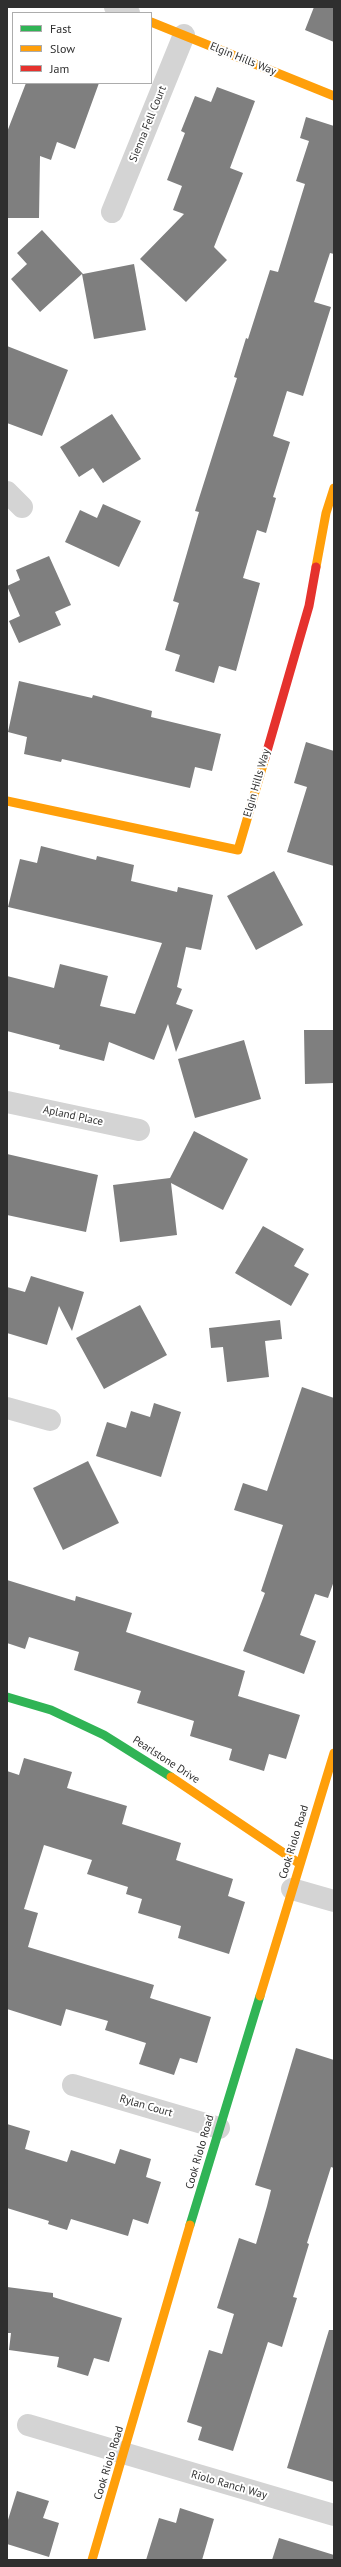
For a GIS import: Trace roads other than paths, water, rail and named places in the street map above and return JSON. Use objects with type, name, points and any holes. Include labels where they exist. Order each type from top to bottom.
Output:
[{"type":"street","points":[[115,7],[128,12]]},
{"type":"street","name":"Elgin Hills Way","points":[[152,22],[334,96]]},
{"type":"street","name":"Sienna Fell Court","points":[[112,212],[184,35]]},
{"type":"street","name":"Elgin Hills Way","points":[[7,801],[238,850],[309,606],[326,513],[334,488]]},
{"type":"street","name":"Apland Place","points":[[7,1102],[139,1130]]},
{"type":"street","points":[[7,1408],[50,1420]]},
{"type":"street","name":"Pearlstone Drive","points":[[7,1697],[51,1710],[104,1735],[168,1774],[300,1864]]},
{"type":"street","name":"Cook Riolo Road","points":[[92,2560],[125,2454],[219,2128],[334,1753]]},
{"type":"street","points":[[292,1889],[334,1901]]},
{"type":"street","name":"Rylan Court","points":[[74,2085],[219,2128]]},
{"type":"street","name":"Riolo Ranch Way","points":[[28,2425],[334,2515]]}]
